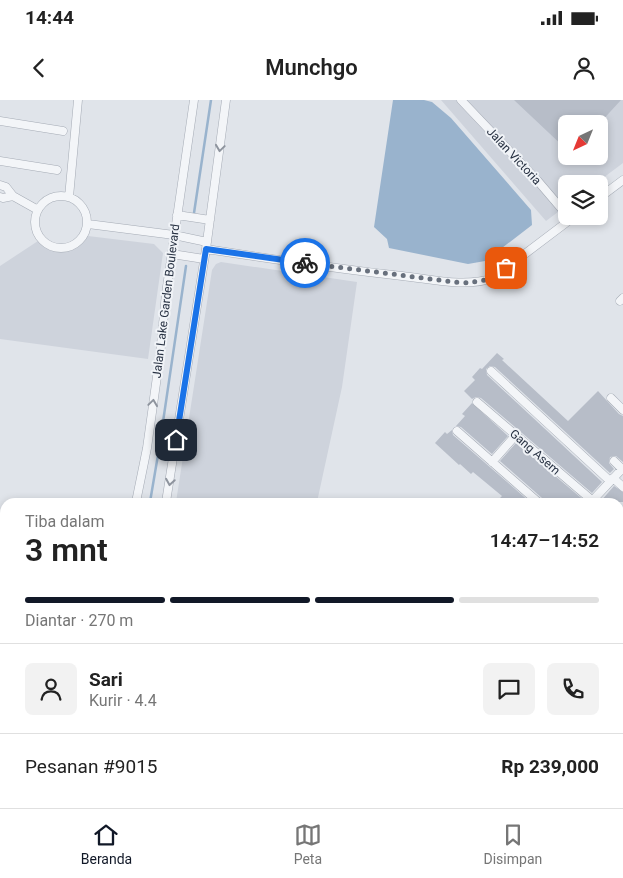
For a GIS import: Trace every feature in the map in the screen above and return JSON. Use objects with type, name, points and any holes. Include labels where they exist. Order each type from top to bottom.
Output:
[{"type":"street","points":[[69,197],[78,100]]},
{"type":"street","name":"Jalan Lake Garden Boulevard","points":[[137,498],[147,448],[174,235],[194,100]]},
{"type":"street","points":[[167,498],[207,245],[226,100]]},
{"type":"street","name":"Jalan Victoria","points":[[461,100],[558,203]]},
{"type":"street","points":[[0,121],[63,130]]},
{"type":"street","points":[[0,161],[57,170]]},
{"type":"street","points":[[608,191],[623,180]]},
{"type":"street","points":[[0,184],[9,190],[13,196],[38,210]]},
{"type":"street","points":[[0,197],[13,196]]},
{"type":"street","points":[[54,196],[69,197],[77,201],[87,215],[86,233],[73,246],[55,248],[46,244],[36,231],[35,217],[38,210],[42,204],[54,196]]},
{"type":"street","points":[[177,215],[210,220]]},
{"type":"street","points":[[88,224],[174,235],[207,245],[366,272],[462,283],[485,281],[493,278],[559,225]]},
{"type":"street","points":[[172,254],[204,259]]},
{"type":"street","points":[[491,371],[612,480],[623,487]]},
{"type":"street","points":[[611,398],[623,410]]},
{"type":"street","name":"Gang Asem","points":[[477,402],[588,498]]},
{"type":"street","points":[[457,431],[533,498]]},
{"type":"street","points":[[492,462],[515,436]]},
{"type":"street","points":[[596,498],[623,470],[614,461]]},
{"type":"shaded area","points":[[441,100],[623,100],[623,163],[607,175],[558,175],[558,212],[546,221]]},
{"type":"shaded area","points":[[88,236],[154,244],[163,253],[148,359],[0,339],[0,266],[38,241],[53,249],[63,251],[73,248]]},
{"type":"shaded area","points":[[221,262],[357,282],[342,387],[318,498],[177,498],[212,270],[216,264]]},
{"type":"water","points":[[393,100],[424,100],[432,102],[451,118],[531,210],[532,225],[485,261],[468,264],[389,248],[387,239],[374,227]]},
{"type":"building","points":[[514,100],[621,100],[607,115],[558,115],[558,141]]},
{"type":"building","points":[[497,353],[504,359],[502,360],[568,421],[598,391],[623,416],[623,462],[616,456],[610,457],[609,463],[614,469],[610,473],[495,367],[490,366],[486,369],[487,375],[602,482],[592,493],[481,398],[476,397],[472,399],[464,391],[475,380],[472,377]]},
{"type":"building","points":[[472,403],[508,436],[492,454],[461,427],[456,426],[465,416],[462,414]]},
{"type":"building","points":[[452,430],[453,435],[525,498],[500,498],[502,496],[473,472],[471,474],[459,465],[435,443],[445,432],[447,434]]},
{"type":"building","points":[[516,443],[581,498],[542,498],[500,461]]},
{"type":"building","points":[[614,486],[623,492],[623,498],[604,498]]},
{"type":"waterway","points":[[194,213],[211,100]]},
{"type":"waterway","points":[[151,498],[186,266]]},
{"type":"way so far","points":[[305,263],[462,283],[485,281],[493,278],[506,268]]},
{"type":"route","points":[[176,440],[206,249],[305,263]]}]
